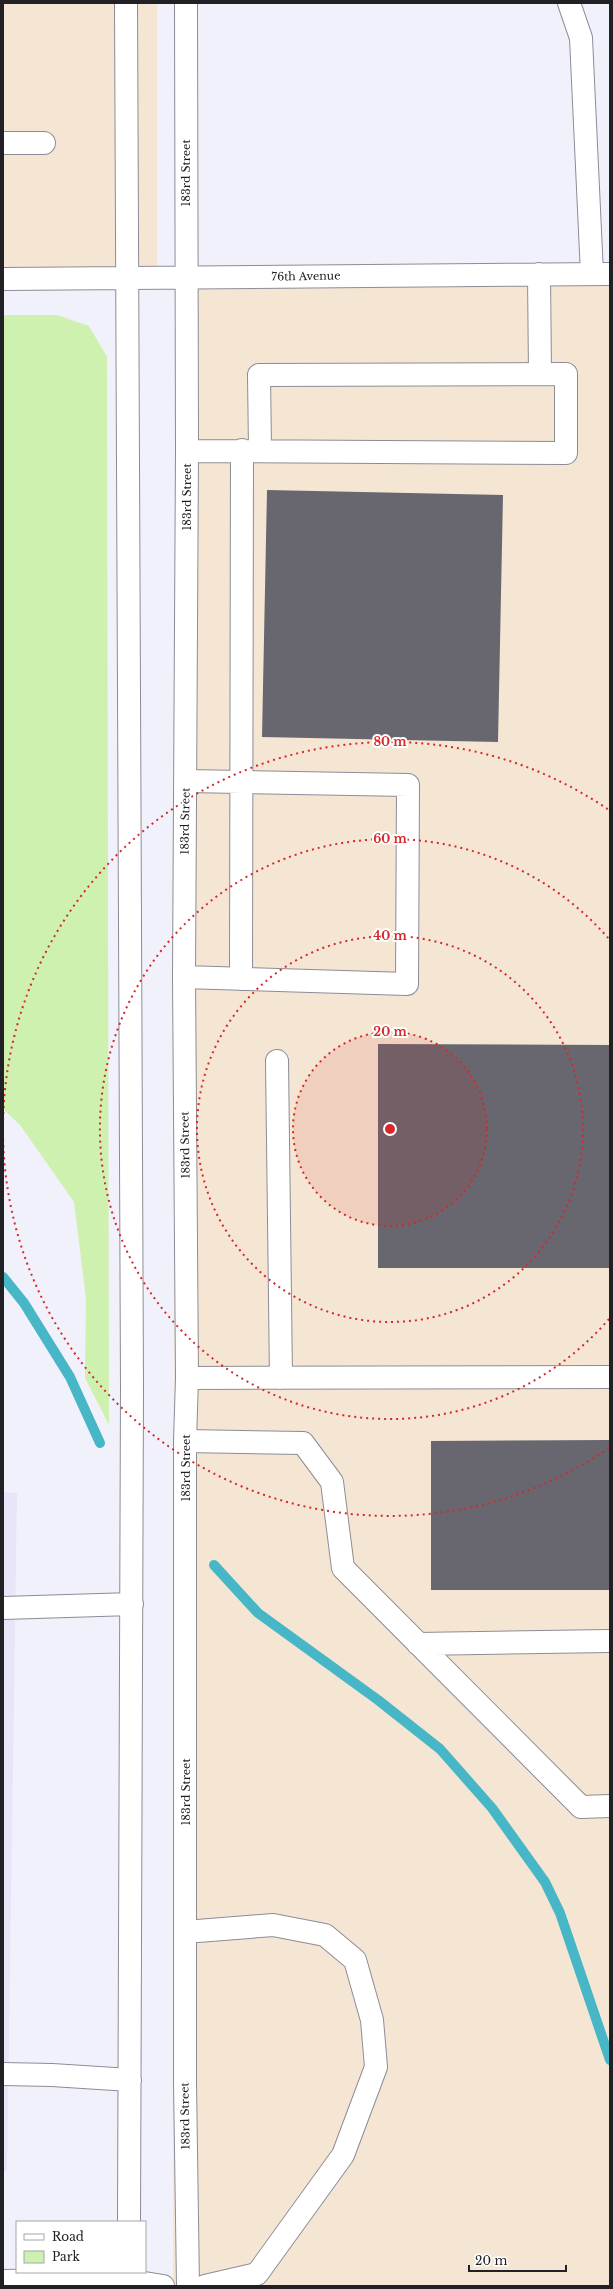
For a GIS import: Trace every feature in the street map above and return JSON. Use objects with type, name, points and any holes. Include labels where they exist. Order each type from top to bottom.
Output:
[{"type":"street","points":[[126,3],[132,1604],[129,2221]]},
{"type":"street","name":"183rd Street","points":[[186,3],[187,451],[184,977],[187,1378],[185,1441],[185,2083],[188,2286]]},
{"type":"street","points":[[569,3],[581,38],[601,274]]},
{"type":"street","points":[[3,143],[44,143]]},
{"type":"street","points":[[539,274],[540,374]]},
{"type":"street","name":"76th Avenue","points":[[3,279],[601,274]]},
{"type":"street","points":[[187,451],[251,450],[566,453],[566,374],[259,375],[251,450],[243,782],[241,979]]},
{"type":"street","points":[[184,977],[408,984],[408,785],[186,781]]},
{"type":"street","points":[[277,1061],[281,1378]]},
{"type":"street","points":[[187,1378],[610,1377]]},
{"type":"street","points":[[185,1441],[303,1443],[332,1482],[343,1568],[581,1807],[610,1806]]},
{"type":"street","points":[[3,1608],[132,1604]]},
{"type":"street","points":[[418,1644],[610,1641]]},
{"type":"street","points":[[185,1932],[273,1926],[325,1935],[355,1960],[372,2020],[376,2067],[343,2155],[257,2274],[206,2286]]},
{"type":"street","points":[[3,2074],[52,2074],[130,2080]]},
{"type":"street","points":[[3,2286],[3,2281],[129,2280],[163,2286]]},
{"type":"shaded area","points":[[3,3],[157,3],[157,269],[3,268]]},
{"type":"shaded area","points":[[610,284],[610,2286],[173,2286],[176,289]]},
{"type":"shaded area","points":[[3,1492],[17,1493],[7,2171],[3,2171]]},
{"type":"green space","points":[[3,315],[57,315],[89,326],[107,357],[109,1425],[85,1378],[86,1299],[74,1202],[20,1125],[3,1109]]},
{"type":"building","points":[[267,490],[503,495],[498,742],[262,737]]},
{"type":"building","points":[[378,1044],[610,1045],[610,1268],[378,1268]]},
{"type":"building","points":[[610,1440],[610,1590],[431,1590],[431,1441]]},
{"type":"waterway","points":[[3,1277],[24,1303],[70,1377],[100,1443]]},
{"type":"waterway","points":[[214,1565],[258,1613],[378,1700],[440,1749],[492,1808],[545,1882],[560,1913],[610,2060]]}]
